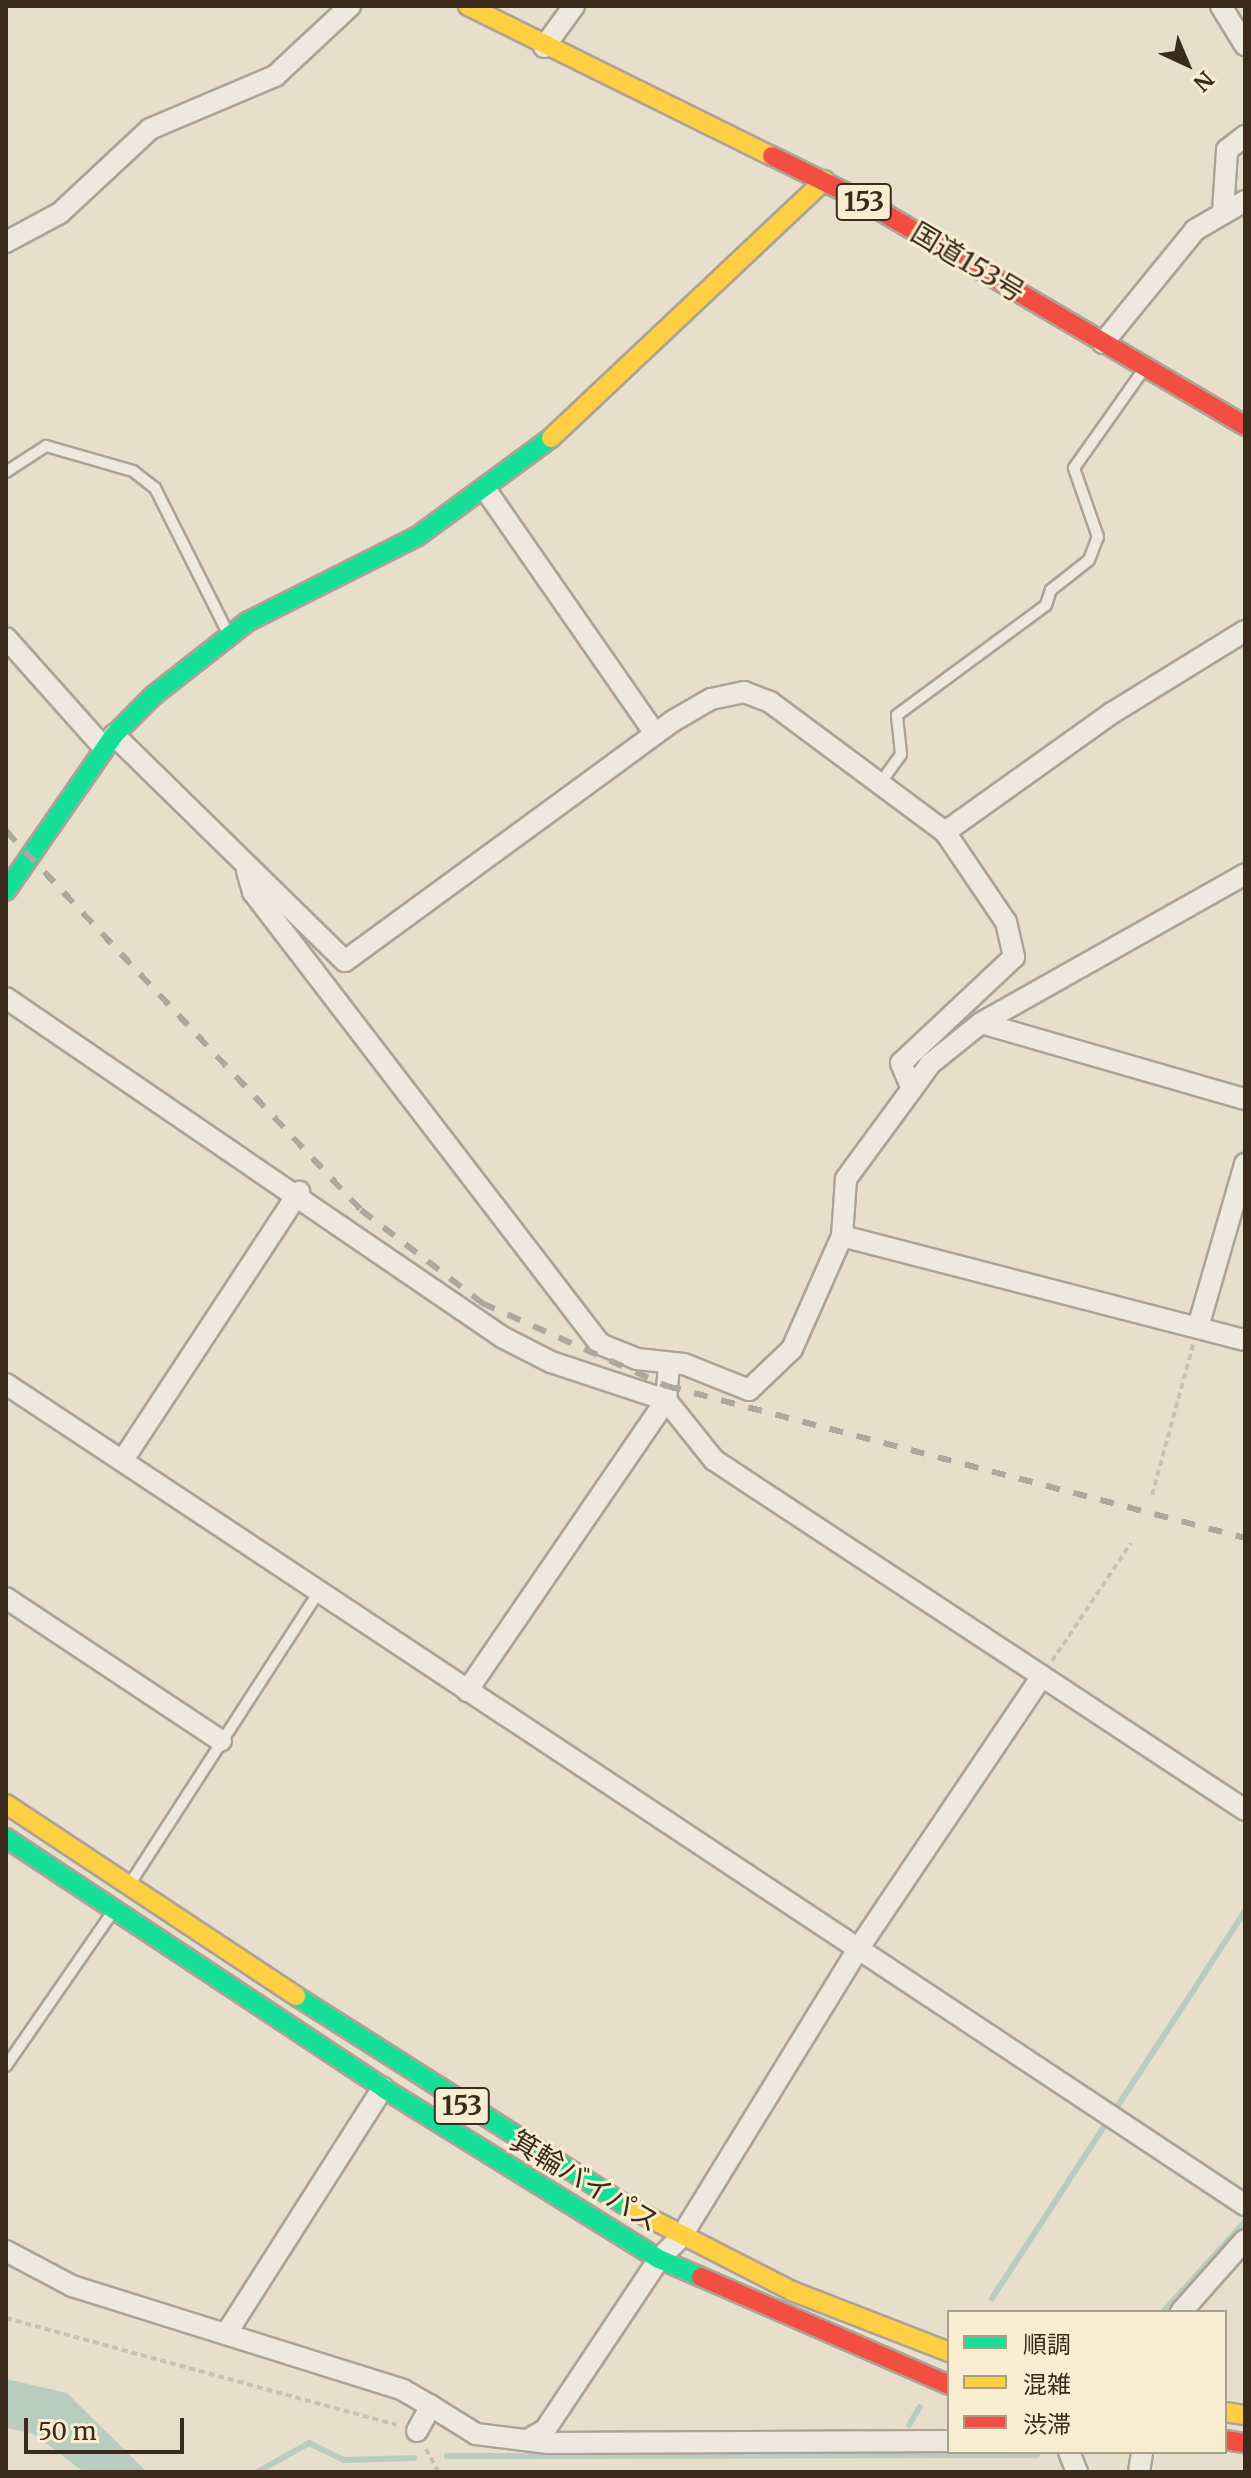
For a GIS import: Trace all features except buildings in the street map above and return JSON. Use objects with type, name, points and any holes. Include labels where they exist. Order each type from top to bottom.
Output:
[{"type":"main road","name":"国道153号","points":[[468,6],[544,47],[825,180],[1245,426]]},
{"type":"main road","points":[[6,891],[109,741],[229,635],[308,586],[418,536],[534,454],[825,180]]},
{"type":"main road","name":"箕輪バイパス","points":[[6,1804],[527,2148],[681,2237],[792,2291],[947,2351]]},
{"type":"main road","name":"箕輪バイパス","points":[[6,1838],[383,2088],[659,2259],[947,2384]]},
{"type":"street","points":[[6,242],[60,213],[150,129],[275,76],[350,6]]},
{"type":"street","points":[[544,47],[574,6]]},
{"type":"street","points":[[1221,6],[1245,45]]},
{"type":"street","points":[[1223,211],[1227,150],[1245,136]]},
{"type":"street","points":[[1103,343],[1195,230],[1245,201]]},
{"type":"street","points":[[485,489],[655,734]]},
{"type":"street","points":[[945,832],[1112,713],[1245,631]]},
{"type":"street","points":[[6,638],[109,741],[345,961],[655,734],[711,699],[744,692],[770,702],[945,832],[1006,922],[1014,957],[901,1063],[912,1089]]},
{"type":"street","points":[[246,867],[253,892],[576,1321],[600,1344],[749,1390],[792,1349],[842,1236],[846,1179],[930,1064],[981,1023],[1245,874]]},
{"type":"street","points":[[6,998],[299,1192],[502,1337],[551,1362],[666,1400],[714,1460],[1245,1810]]},
{"type":"street","points":[[981,1023],[1245,1099]]},
{"type":"street","points":[[1198,1327],[1245,1164]]},
{"type":"street","points":[[123,1460],[299,1192]]},
{"type":"street","points":[[842,1236],[1245,1340]]},
{"type":"street","points":[[467,1691],[666,1400],[669,1363]]},
{"type":"street","points":[[6,1384],[1245,2205]]},
{"type":"street","points":[[6,1598],[221,1741]]},
{"type":"street","points":[[531,2438],[545,2430],[659,2259],[681,2237],[858,1949],[1042,1676]]},
{"type":"street","points":[[226,2334],[383,2088]]},
{"type":"street","points":[[1183,2310],[1245,2240]]},
{"type":"street","points":[[6,2251],[72,2286],[403,2390],[476,2434],[531,2438],[947,2441]]},
{"type":"street","points":[[417,2431],[431,2406]]},
{"type":"lane","points":[[881,782],[901,754],[897,715],[1046,605],[1051,590],[1089,560],[1098,537],[1074,468],[1145,367]]},
{"type":"lane","points":[[6,472],[46,446],[133,471],[155,488],[229,635]]},
{"type":"lane","points":[[6,2066],[114,1910],[319,1592]]},
{"type":"path","points":[[1152,1495],[1198,1327]]},
{"type":"path","points":[[1042,1676],[1131,1543]]},
{"type":"path","points":[[6,2318],[417,2431],[438,2472]]},
{"type":"shaded area","points":[[6,2379],[67,2393],[147,2472],[84,2472],[32,2433],[6,2428]]},
{"type":"waterway","points":[[992,2298],[1245,1912]]},
{"type":"waterway","points":[[1165,2310],[1245,2222]]},
{"type":"waterway","points":[[909,2425],[920,2407]]},
{"type":"waterway","points":[[257,2472],[309,2443],[344,2460],[414,2458]]},
{"type":"waterway","points":[[447,2456],[1037,2455]]},
{"type":"railway","points":[[6,831],[361,1210],[482,1303],[667,1386],[1245,1538]]},
{"type":"traffic: fast","points":[[6,891],[114,735],[154,695],[247,622],[418,536],[551,438]]},
{"type":"traffic: fast","points":[[6,1838],[383,2088],[659,2259],[701,2277]]},
{"type":"traffic: fast","points":[[296,1996],[630,2208]]},
{"type":"traffic: slow","points":[[468,6],[772,156]]},
{"type":"traffic: slow","points":[[551,438],[825,180]]},
{"type":"traffic: slow","points":[[6,1804],[296,1996]]},
{"type":"traffic: slow","points":[[630,2208],[792,2291],[947,2351]]},
{"type":"traffic: slow","points":[[1227,2412],[1245,2415]]},
{"type":"traffic: jam","points":[[772,156],[867,203],[1245,426]]},
{"type":"traffic: jam","points":[[701,2277],[947,2384]]},
{"type":"traffic: jam","points":[[1227,2440],[1245,2443]]}]
